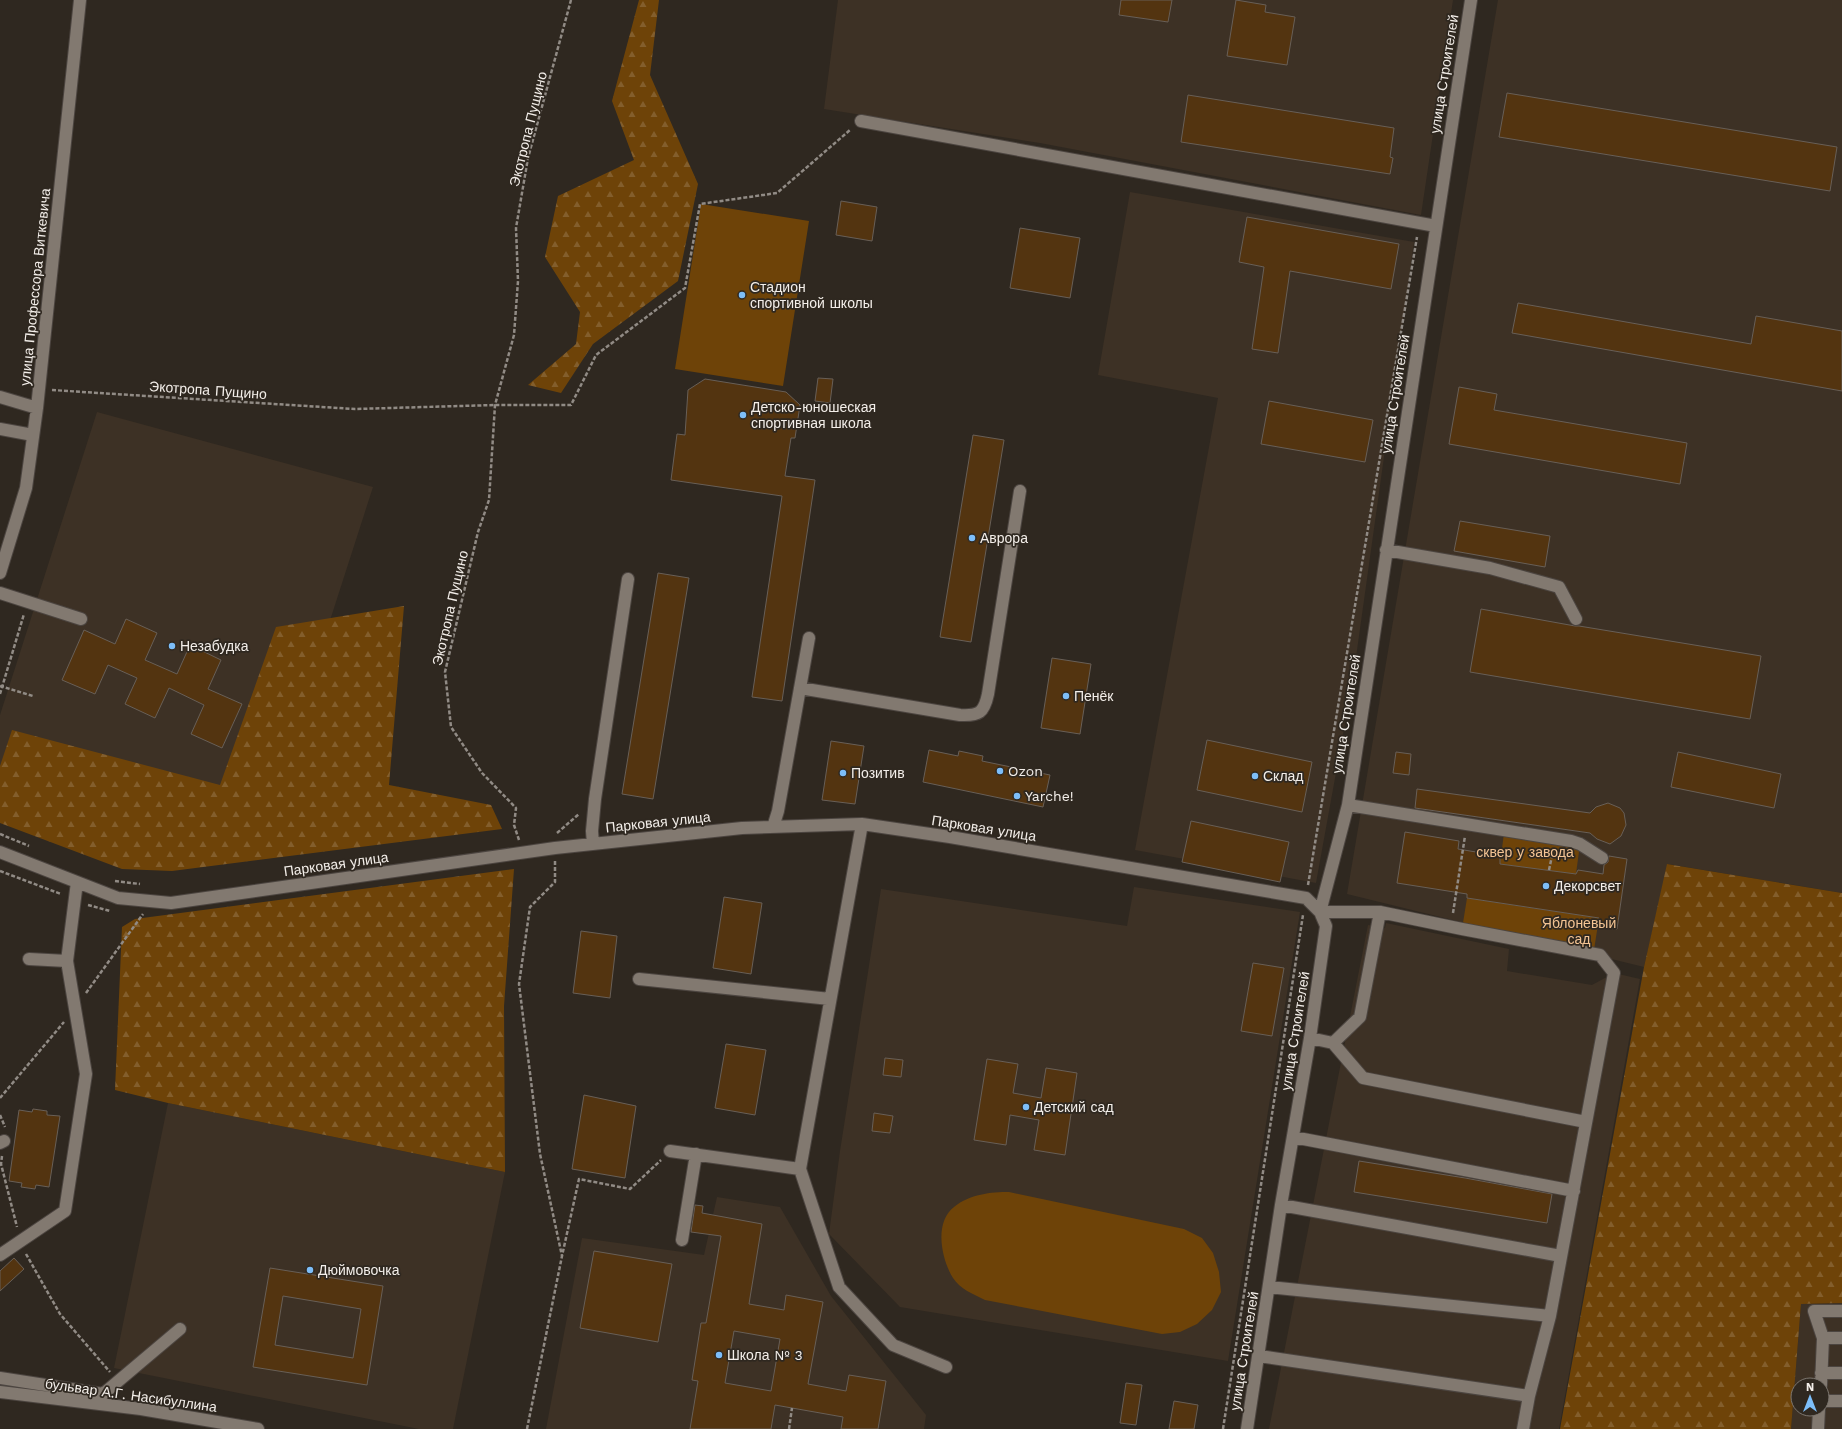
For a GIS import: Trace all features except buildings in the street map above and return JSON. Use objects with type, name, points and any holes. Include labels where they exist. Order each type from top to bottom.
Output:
[{"type":"street","name":"улица Профессора Виткевича","points":[[0,573],[26,488],[40,389],[80,0]]},
{"type":"street","name":"улица Строителей","points":[[1251,1428],[1259,1356],[1281,1205],[1310,1038],[1326,926],[1320,912],[1348,805],[1471,0]]},
{"type":"street","points":[[861,121],[1436,226]]},
{"type":"street","points":[[0,397],[37,408]]},
{"type":"street","points":[[0,429],[33,435]]},
{"type":"street","points":[[800,688],[960,715],[970,716],[977,714],[982,710],[988,694],[1020,492]]},
{"type":"street","points":[[1386,550],[1490,568],[1559,588],[1576,619]]},
{"type":"street","points":[[593,844],[592,831],[596,799],[628,579]]},
{"type":"street","points":[[0,593],[81,619]]},
{"type":"street","points":[[773,827],[778,811],[809,638]]},
{"type":"street","points":[[1348,805],[1554,838],[1580,844],[1602,858]]},
{"type":"street","points":[[862,824],[800,1169],[838,1287],[894,1345],[946,1367]]},
{"type":"street","name":"Парковая улица","points":[[0,852],[118,898],[171,903],[555,848],[742,828],[862,824],[950,837],[1306,898]]},
{"type":"street","points":[[0,1255],[65,1211],[86,1074],[67,961],[77,882]]},
{"type":"street","points":[[1306,898],[1320,912],[1380,912],[1600,955],[1614,973],[1550,1316],[1529,1396],[1523,1429]]},
{"type":"street","points":[[1333,1043],[1360,1017],[1380,912]]},
{"type":"street","points":[[29,959],[67,961]]},
{"type":"street","points":[[639,979],[830,999]]},
{"type":"street","points":[[1310,1038],[1333,1043],[1363,1078],[1586,1122]]},
{"type":"street","points":[[1293,1137],[1574,1191]]},
{"type":"street","points":[[670,1151],[800,1169]]},
{"type":"street","points":[[682,1240],[696,1154]]},
{"type":"street","points":[[1281,1205],[1561,1256]]},
{"type":"street","points":[[1269,1287],[1550,1316]]},
{"type":"street","points":[[1821,1377],[1823,1338],[1814,1311],[1842,1311]]},
{"type":"street","points":[[0,1378],[103,1394],[180,1329]]},
{"type":"street","points":[[1823,1338],[1842,1338]]},
{"type":"street","points":[[1259,1356],[1529,1396]]},
{"type":"street","points":[[1828,1377],[1842,1373]]},
{"type":"street","name":"бульвар А.Г. Насибуллина","points":[[0,1392],[141,1409],[258,1429]]},
{"type":"street","points":[[1830,1401],[1842,1401]]},
{"type":"street","points":[[1818,1429],[1819,1417]]},
{"type":"path","name":"Экотропа Пущино","points":[[519,840],[514,825],[516,808],[482,773],[451,727],[445,672],[478,532],[490,500],[495,405],[514,335],[518,281],[516,228],[528,158],[571,0]]},
{"type":"path","name":"Экотропа Пущино","points":[[40,389],[355,409],[495,405],[571,405],[596,355],[685,288],[700,204],[777,193],[861,121]]},
{"type":"path","points":[[1223,1429],[1306,898],[1419,223]]},
{"type":"path","points":[[0,694],[1,686],[27,602]]},
{"type":"path","points":[[1,686],[33,696]]},
{"type":"path","points":[[563,834],[555,835],[596,799]]},
{"type":"path","points":[[1451,926],[1466,824]]},
{"type":"path","points":[[0,834],[35,849]]},
{"type":"path","points":[[1550,870],[1554,838]]},
{"type":"path","points":[[511,842],[526,839]]},
{"type":"path","points":[[555,848],[555,882],[530,906],[519,984],[540,1154],[562,1256]]},
{"type":"path","points":[[112,880],[147,885]]},
{"type":"path","points":[[0,1115],[5,1128],[2,1142],[1,1164],[17,1229]]},
{"type":"path","points":[[527,1429],[579,1179],[630,1189],[670,1151]]},
{"type":"path","points":[[24,1250],[60,1314],[111,1373]]},
{"type":"path","points":[[788,1429],[792,1408]]},
{"type":"shaded area","points":[[838,0],[1453,0],[1421,215],[1040,143],[824,109]]},
{"type":"shaded area","points":[[1498,0],[1842,0],[1842,893],[1668,864],[1644,967],[1347,894]]},
{"type":"shaded area","points":[[1130,192],[1414,242],[1353,679],[1316,883],[1135,850],[1218,398],[1098,375]]},
{"type":"shaded area","name":"Незабудка","points":[[97,412],[373,487],[266,819],[0,806],[0,715]]},
{"type":"shaded area","points":[[1134,887],[1300,912],[1228,1361],[900,1307],[829,1234],[840,1151],[881,889],[1127,926]]},
{"type":"shaded area","points":[[1386,923],[1509,949],[1507,971],[1592,985],[1614,973],[1640,979],[1559,1429],[1269,1429],[1368,925],[1385,928]]},
{"type":"shaded area","name":"Дюймовочка","points":[[168,1103],[505,1172],[453,1429],[419,1429],[114,1368]]},
{"type":"shaded area","name":"Школа № 3","points":[[717,1197],[780,1207],[831,1296],[926,1415],[924,1429],[546,1429],[582,1238],[704,1255]]},
{"type":"shaded area","points":[[1842,1303],[1842,1429],[1791,1429],[1792,1417],[1830,1417],[1830,1377],[1795,1377],[1801,1304]]},
{"type":"green space","points":[[639,0],[659,0],[650,75],[698,184],[678,281],[593,344],[561,393],[528,385],[576,344],[580,312],[545,257],[558,196],[634,160],[612,101]]},
{"type":"green space","name":"Стадион спортивной школы","points":[[701,204],[809,221],[783,386],[675,369]]},
{"type":"green space","points":[[404,606],[389,785],[491,805],[502,829],[172,871],[122,869],[0,823],[0,766],[12,730],[220,785],[276,627]]},
{"type":"green space","name":"сквер у завода","points":[[1504,833],[1580,844],[1576,874],[1500,864]]},
{"type":"green space","points":[[1667,864],[1842,893],[1842,1303],[1801,1304],[1795,1377],[1790,1377],[1791,1429],[1560,1429],[1644,967]]},
{"type":"green space","points":[[514,869],[504,1006],[505,1172],[168,1103],[115,1090],[122,927],[135,919]]},
{"type":"green space","name":"Яблоневый сад","points":[[1467,898],[1599,918],[1594,950],[1462,929]]},
{"type":"green space","points":[[1009,1192],[1184,1229],[1202,1238],[1213,1253],[1219,1272],[1221,1292],[1212,1310],[1197,1324],[1180,1332],[1162,1334],[985,1300],[967,1291],[953,1278],[945,1261],[942,1241],[944,1222],[954,1207],[967,1199],[988,1193]]},
{"type":"place","name":"Стадион спортивной школы","points":[[742,295]]},
{"type":"place","name":"Детско-юношеская спортивная школа","points":[[743,415]]},
{"type":"place","name":"Аврора","points":[[972,538]]},
{"type":"place","name":"Незабудка","points":[[172,646]]},
{"type":"place","name":"Пенёк","points":[[1066,696]]},
{"type":"place","name":"Ozon","points":[[1000,771]]},
{"type":"place","name":"Позитив","points":[[843,773]]},
{"type":"place","name":"Склад","points":[[1255,776]]},
{"type":"place","name":"Yarche!","points":[[1017,796]]},
{"type":"place","name":"Декорсвет","points":[[1546,886]]},
{"type":"place","name":"Детский сад","points":[[1026,1107]]},
{"type":"place","name":"Дюймовочка","points":[[310,1270]]},
{"type":"place","name":"Школа № 3","points":[[719,1355]]}]
